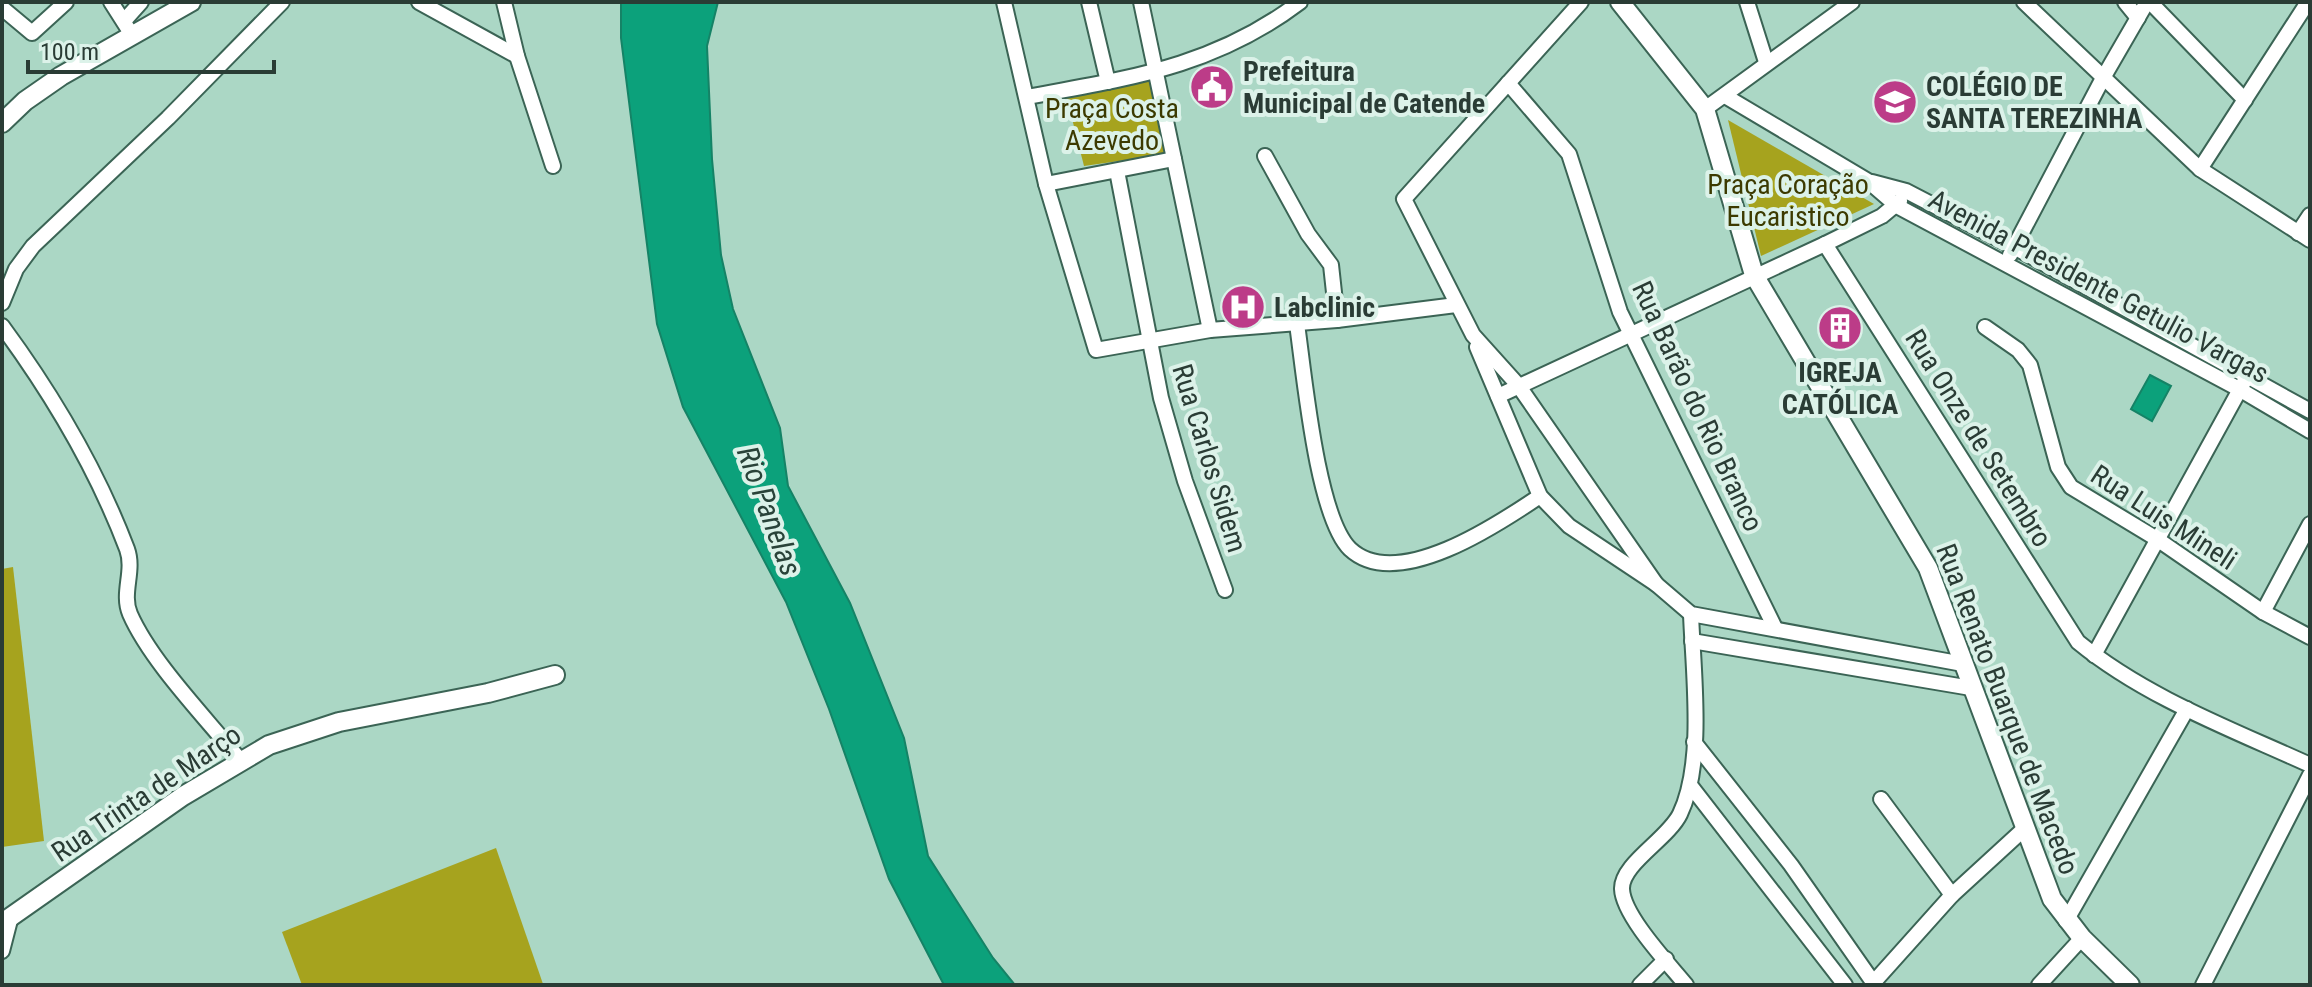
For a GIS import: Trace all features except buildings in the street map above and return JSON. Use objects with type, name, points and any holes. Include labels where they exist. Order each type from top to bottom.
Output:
[{"type":"street","points":[[2,8],[32,33],[66,2]]},
{"type":"street","points":[[111,2],[128,28]]},
{"type":"street","points":[[128,28],[141,2]]},
{"type":"street","points":[[2,123],[25,101],[128,28],[191,2]]},
{"type":"street","points":[[2,303],[16,269],[33,246],[168,118],[282,2]]},
{"type":"street","points":[[419,2],[517,56]]},
{"type":"street","points":[[504,2],[517,56],[553,166]]},
{"type":"street","points":[[1004,2],[1046,184],[1096,350],[1210,330],[1337,320],[1456,305]]},
{"type":"street","points":[[1089,2],[1108,82]]},
{"type":"street","points":[[1141,2],[1210,330]]},
{"type":"street","points":[[1581,2],[1404,199],[1473,335],[1540,496],[1569,526],[1656,584],[1691,614],[1963,664]]},
{"type":"street","points":[[1620,2],[1705,109],[1852,2]]},
{"type":"street","points":[[1747,2],[1766,62]]},
{"type":"street","points":[[2024,2],[2200,169],[2304,236],[2310,215]]},
{"type":"street","points":[[2125,2],[2138,18]]},
{"type":"street","points":[[2005,264],[2103,78],[2148,2],[2245,100]]},
{"type":"street","points":[[2200,169],[2308,2]]},
{"type":"street","points":[[1027,97],[1155,74],[1218,51],[1277,17],[1293,4]]},
{"type":"street","name":"Rua Barão do Rio Branco","points":[[1508,83],[1569,154],[1630,334],[1775,628]]},
{"type":"street","name":"Avenida Presidente Getulio Vargas","points":[[1725,96],[1868,181],[1897,206],[2239,389],[2310,431]]},
{"type":"street","name":"Rua Renato Buarque de Macedo","points":[[1705,109],[1754,275],[1928,568],[2052,899],[2066,921],[2130,985]]},
{"type":"street","points":[[1265,156],[1308,234],[1331,265],[1337,320]]},
{"type":"street","points":[[1046,184],[1174,159]]},
{"type":"street","name":"Rua Carlos Sidem","points":[[1117,171],[1148,341],[1185,481],[1225,590]]},
{"type":"street","name":"Avenida Presidente Getulio Vargas","points":[[1868,181],[1906,191],[2014,247],[2250,375],[2310,411]]},
{"type":"street","points":[[1498,396],[1825,244],[1897,206],[1906,191]]},
{"type":"street","name":"Rua Onze de Setembro","points":[[1825,244],[2078,642],[2094,655],[2187,709],[2310,765]]},
{"type":"street","points":[[1297,324],[1320,471],[1338,532],[1349,548],[1365,559],[1399,561],[1459,547],[1540,496]]},
{"type":"street","points":[[2,326],[49,393],[110,511],[132,568],[128,591],[131,616],[165,668],[240,760]]},
{"type":"street","name":"Rua Luis Mineli","points":[[1985,327],[2018,350],[2030,365],[2058,467],[2066,482],[2157,539],[2263,612],[2310,637]]},
{"type":"street","points":[[1473,335],[1518,385],[1656,584]]},
{"type":"street","points":[[2094,655],[2239,389],[2250,375]]},
{"type":"street","points":[[2263,612],[2310,524]]},
{"type":"street","points":[[1686,985],[1631,912],[1624,899],[1623,879],[1673,826],[1690,785],[1694,742],[1691,614]]},
{"type":"street","points":[[1692,641],[1971,688]]},
{"type":"street","name":"Rua Trinta de Março","points":[[6,921],[183,796],[240,760],[298,733],[433,702],[488,693],[555,675]]},
{"type":"street","points":[[2066,921],[2187,709]]},
{"type":"street","points":[[1694,742],[1791,865],[1875,984],[1952,895],[2024,829]]},
{"type":"street","points":[[2203,985],[2310,775]]},
{"type":"street","points":[[1690,785],[1845,985]]},
{"type":"street","points":[[1881,799],[1952,895]]},
{"type":"street","points":[[2,951],[6,921]]},
{"type":"street","points":[[2039,985],[2082,938]]},
{"type":"street","points":[[1640,985],[1666,959]]},
{"type":"green space","name":"Praça Costa Azevedo","points":[[1151,79],[1168,154],[1084,166],[1066,95]]},
{"type":"green space","name":"Praça Coração Eucaristico","points":[[1728,120],[1874,204],[1761,256]]},
{"type":"green space","points":[[13,567],[44,841],[2,847],[2,569]]},
{"type":"green space","points":[[496,848],[543,984],[302,985],[282,932]]},
{"type":"water","name":"Rio Panelas","points":[[621,2],[718,2],[707,46],[712,159],[721,255],[733,309],[780,428],[788,486],[850,603],[904,738],[928,856],[993,958],[1015,985],[944,985],[889,879],[829,709],[786,602],[683,407],[657,324],[621,38]]},
{"type":"water","points":[[2150,375],[2171,386],[2152,421],[2131,409]]},
{"type":"place","name":"Prefeitura Municipal de Catende","points":[[1212,87]]},
{"type":"place","name":"COLÉGIO DE SANTA TEREZINHA","points":[[1895,102]]},
{"type":"place","name":"Labclinic","points":[[1243,307]]},
{"type":"place","name":"IGREJA CATÓLICA","points":[[1840,328]]}]
